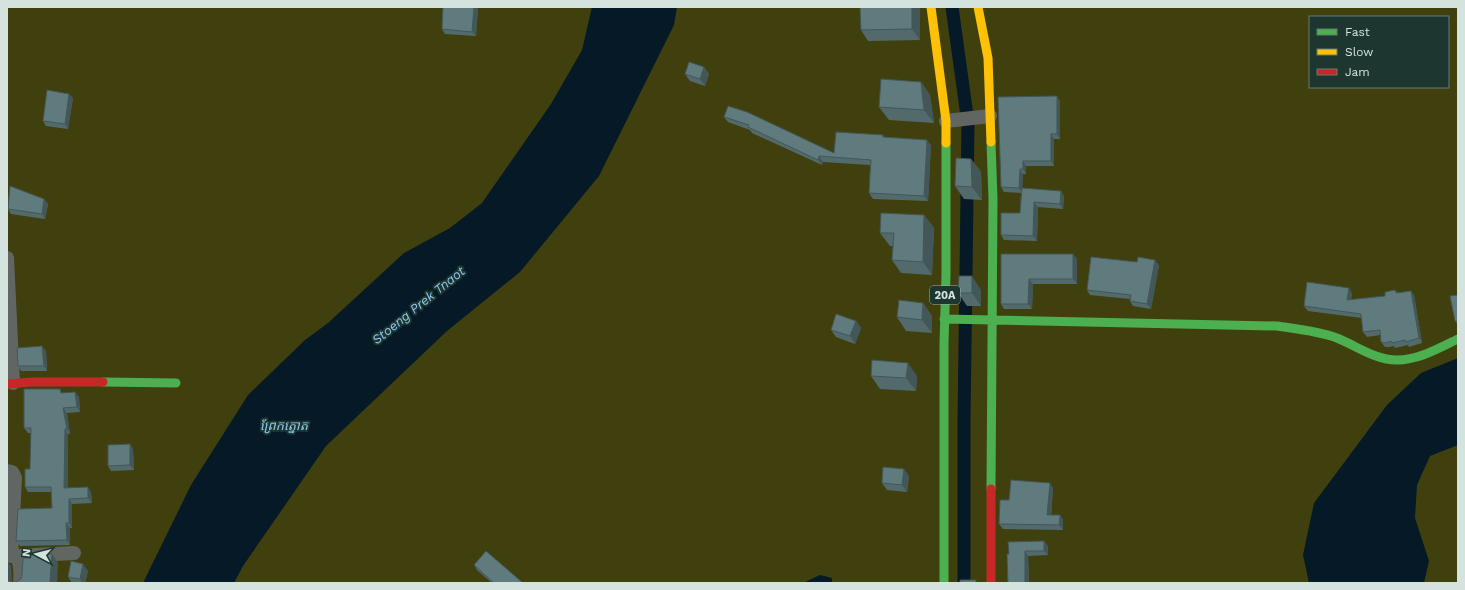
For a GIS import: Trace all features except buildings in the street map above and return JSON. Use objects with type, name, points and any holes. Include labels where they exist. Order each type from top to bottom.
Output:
[{"type":"street","name":"20A","points":[[931,7],[946,121],[944,583]]},
{"type":"street","points":[[978,7],[988,58],[985,117],[993,199],[988,319],[991,583]]},
{"type":"street","points":[[946,121],[985,117]]},
{"type":"street","points":[[7,258],[10,383],[176,383]]},
{"type":"street","points":[[944,319],[1277,326],[1313,330],[1383,358],[1397,360],[1411,359],[1458,339]]},
{"type":"street","points":[[7,471],[12,472],[15,478],[12,556],[21,570],[20,583]]},
{"type":"street","points":[[12,556],[74,554]]},
{"type":"shaded area","points":[[7,7],[1458,7],[1458,583],[7,583]]},
{"type":"water","name":"ព្រែកត្នោត","points":[[592,7],[677,7],[674,25],[599,176],[520,272],[447,331],[326,446],[243,566],[234,583],[143,583],[191,485],[248,395],[305,340],[328,323],[404,253],[450,228],[482,203],[551,104],[582,50]]},
{"type":"water","points":[[1458,358],[1458,445],[1430,456],[1417,485],[1415,518],[1429,561],[1424,583],[1309,583],[1303,555],[1314,503],[1387,405],[1421,373]]},
{"type":"water","points":[[820,575],[832,578],[832,583],[803,583]]},
{"type":"waterway","points":[[952,7],[968,123],[964,420],[964,583]]},
{"type":"traffic: fast","points":[[991,142],[993,199],[991,489]]},
{"type":"traffic: fast","points":[[944,583],[946,143]]},
{"type":"traffic: fast","points":[[944,319],[1277,326],[1307,330],[1330,336],[1381,358],[1397,360],[1421,356],[1458,339]]},
{"type":"traffic: fast","points":[[103,382],[176,383]]},
{"type":"traffic: slow","points":[[931,7],[946,121],[946,143]]},
{"type":"traffic: slow","points":[[978,7],[988,58],[991,142]]},
{"type":"traffic: jam","points":[[7,384],[32,382],[103,382]]},
{"type":"traffic: jam","points":[[991,489],[991,583]]},
{"type":"water label","name":"Stoeng Prek Tnaot","points":[[418,305]]}]
